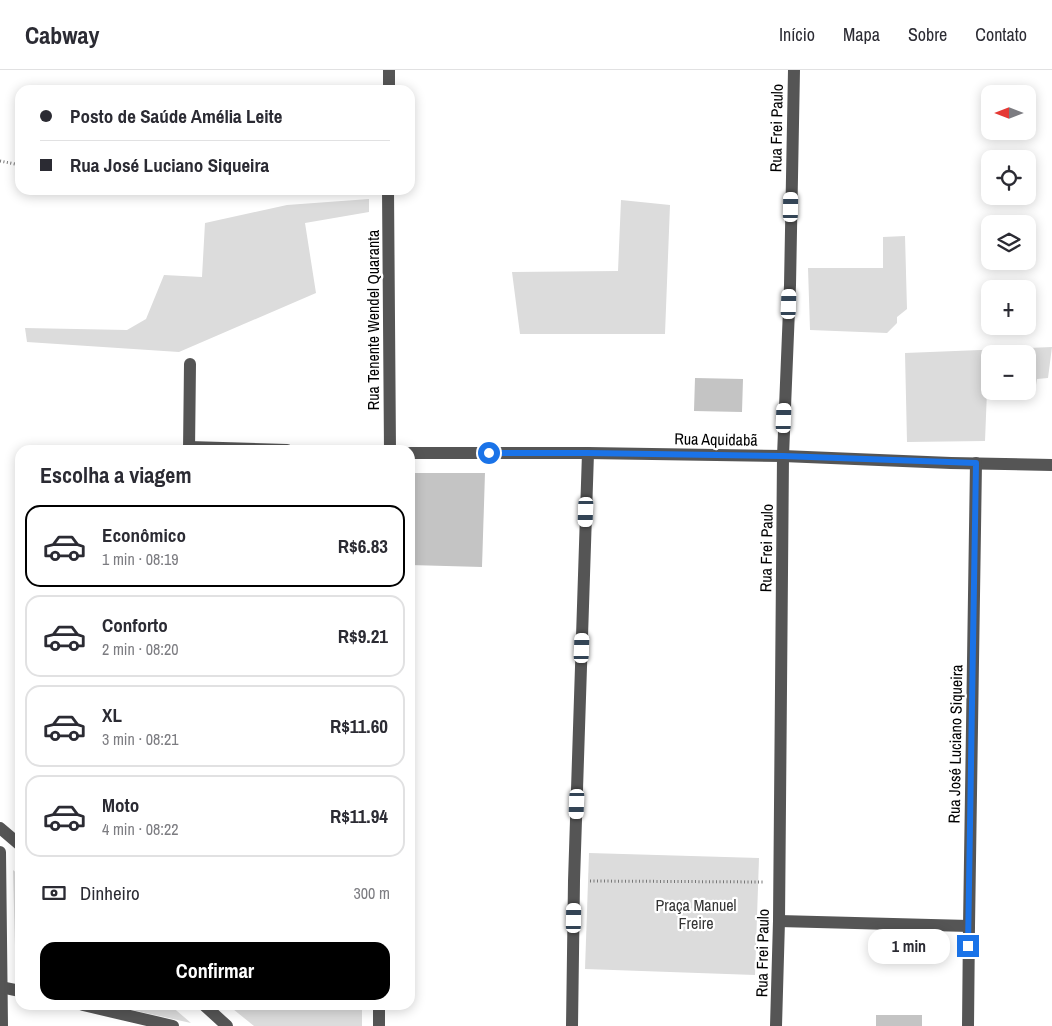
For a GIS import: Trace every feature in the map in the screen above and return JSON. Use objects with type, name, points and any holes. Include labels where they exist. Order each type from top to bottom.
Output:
[{"type":"street","points":[[389,70],[389,85]]},
{"type":"street","name":"Rua Frei Paulo","points":[[776,1026],[779,921],[783,456],[790,285],[794,70]]},
{"type":"street","name":"Rua Tenente Wendel Quaranta","points":[[388,195],[390,445]]},
{"type":"street","points":[[189,445],[190,364]]},
{"type":"street","name":"Rua Aquidabã","points":[[415,453],[783,456],[1052,465]]},
{"type":"street","points":[[572,1026],[574,881],[588,453]]},
{"type":"street","name":"Rua José Luciano Siqueira","points":[[968,1026],[976,463]]},
{"type":"street","points":[[0,828],[15,841]]},
{"type":"street","points":[[0,852],[2,1026]]},
{"type":"street","points":[[779,921],[968,926]]},
{"type":"street","points":[[1,987],[15,990]]},
{"type":"street","points":[[104,1010],[173,1026]]},
{"type":"street","points":[[209,1010],[227,1026]]},
{"type":"street","points":[[379,1026],[380,1010]]},
{"type":"path","points":[[0,162],[15,164]]},
{"type":"path","points":[[574,881],[779,882]]},
{"type":"green space","points":[[369,199],[369,212],[305,223],[316,293],[179,352],[27,342],[25,328],[127,330],[146,319],[164,275],[202,277],[205,223],[287,205]]},
{"type":"green space","points":[[621,200],[670,205],[665,334],[520,334],[512,272],[618,271]]},
{"type":"green space","points":[[905,236],[907,309],[897,317],[897,323],[887,333],[810,330],[808,268],[883,268],[883,237]]},
{"type":"green space","points":[[1052,347],[1048,378],[1037,379],[1036,385],[1036,348]]},
{"type":"green space","points":[[981,350],[981,400],[987,400],[985,441],[907,442],[905,353]]},
{"type":"green space","name":"Praça Manuel Freire","points":[[589,853],[759,858],[755,975],[585,969]]},
{"type":"green space","points":[[13,870],[15,872],[15,946]]},
{"type":"green space","points":[[132,1010],[176,1010],[191,1023]]},
{"type":"green space","points":[[234,1010],[362,1010],[362,1026],[254,1026]]},
{"type":"building","points":[[695,378],[743,379],[742,412],[694,411]]},
{"type":"building","points":[[415,473],[485,473],[482,567],[415,565]]},
{"type":"building","points":[[876,1015],[922,1015],[922,1026],[876,1026]]},
{"type":"route","points":[[489,453],[783,456],[976,463],[968,946]]}]
